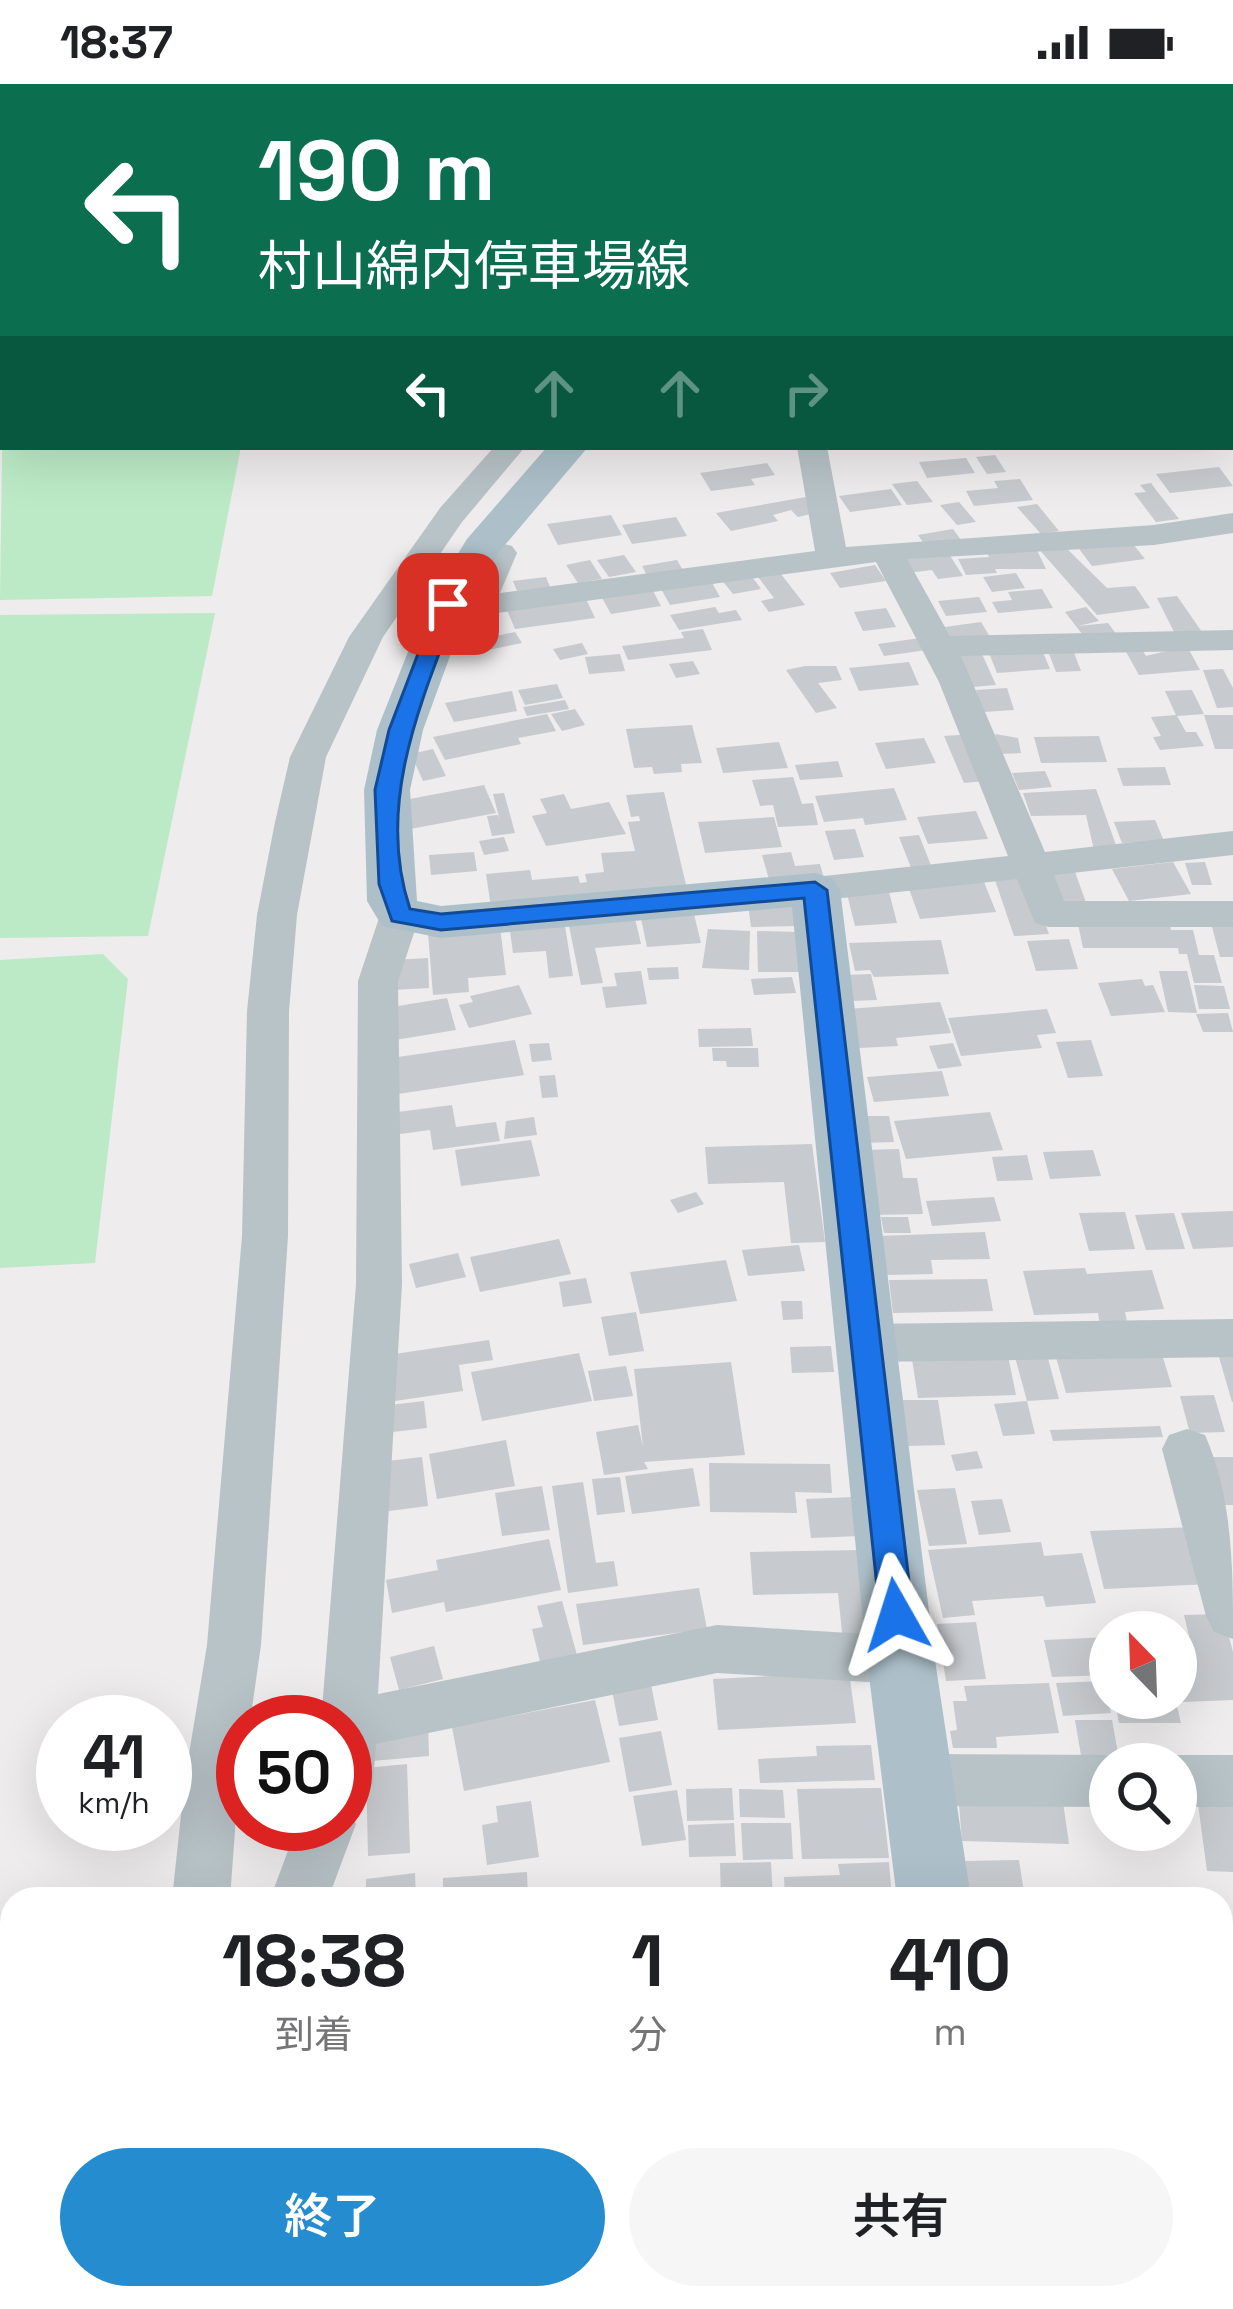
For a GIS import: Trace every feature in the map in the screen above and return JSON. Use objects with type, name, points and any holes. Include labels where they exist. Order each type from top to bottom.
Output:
[{"type":"main road","points":[[566,450],[481,548],[448,604],[395,750],[385,814],[392,901],[400,915],[441,922],[815,890],[901,1660],[932,1887]]},
{"type":"street","points":[[202,1887],[212,1778],[234,1645],[265,1236],[268,1011],[277,915],[294,822],[308,757],[366,638],[451,515],[507,450]]},
{"type":"street","points":[[813,450],[832,557]]},
{"type":"street","points":[[481,548],[501,554],[479,601],[496,603],[886,551],[1154,535],[1233,523]]},
{"type":"street","points":[[886,551],[939,646],[1049,914],[1233,914]]},
{"type":"street","points":[[939,646],[1233,640]]},
{"type":"street","points":[[815,890],[1233,843]]},
{"type":"street","points":[[353,1695],[379,1284],[378,981],[400,915]]},
{"type":"street","points":[[868,1343],[1233,1339]]},
{"type":"street","points":[[1187,1449],[1233,1616]]},
{"type":"street","points":[[372,1720],[717,1649],[901,1660]]},
{"type":"street","points":[[917,1780],[1089,1781]]},
{"type":"street","points":[[1197,1781],[1233,1781]]},
{"type":"street","points":[[303,1887],[317,1851]]},
{"type":"street","points":[[334,1887],[338,1851]]},
{"type":"green space","points":[[2,450],[240,450],[212,596],[0,600]]},
{"type":"green space","points":[[215,613],[148,936],[0,938],[0,615]]},
{"type":"green space","points":[[103,954],[128,979],[95,1263],[0,1268],[0,960]]},
{"type":"building","points":[[995,455],[1006,472],[987,474],[976,457]]},
{"type":"building","points":[[966,458],[975,473],[927,478],[919,462]]},
{"type":"building","points":[[767,463],[775,475],[751,479],[755,485],[711,491],[700,473]]},
{"type":"building","points":[[1219,467],[1233,486],[1170,493],[1156,474]]},
{"type":"building","points":[[1020,479],[1033,500],[974,506],[966,491],[998,488],[994,481]]},
{"type":"building","points":[[917,481],[933,502],[907,505],[892,484]]},
{"type":"building","points":[[1151,483],[1179,519],[1156,522],[1134,493],[1146,492],[1140,485]]},
{"type":"building","points":[[891,489],[902,505],[850,512],[839,496]]},
{"type":"building","points":[[806,497],[820,512],[798,517],[791,510],[773,515],[778,521],[731,531],[716,513]]},
{"type":"building","points":[[959,502],[976,522],[957,525],[940,505]]},
{"type":"building","points":[[1037,504],[1059,531],[1041,534],[1017,507]]},
{"type":"building","points":[[611,515],[622,535],[558,545],[547,524]]},
{"type":"building","points":[[676,517],[687,536],[632,544],[622,525]]},
{"type":"building","points":[[953,529],[961,540],[925,545],[918,535]]},
{"type":"building","points":[[1129,539],[1145,559],[1092,566],[1077,546]]},
{"type":"building","points":[[1061,543],[1107,588],[1135,586],[1150,608],[1097,615],[1037,547]]},
{"type":"building","points":[[1034,544],[1046,569],[995,569],[997,573],[966,575],[958,559],[989,557],[985,548]]},
{"type":"building","points":[[947,551],[963,576],[938,579],[932,570],[907,573],[898,557]]},
{"type":"building","points":[[624,555],[636,572],[609,577],[597,560]]},
{"type":"building","points":[[590,560],[602,579],[578,583],[566,565]]},
{"type":"building","points":[[677,560],[684,572],[648,577],[642,566]]},
{"type":"building","points":[[875,565],[886,581],[840,588],[830,573]]},
{"type":"building","points":[[777,569],[805,605],[769,612],[761,601],[774,598],[755,573]]},
{"type":"building","points":[[1016,573],[1025,588],[992,592],[983,577]]},
{"type":"building","points":[[750,574],[761,589],[733,594],[721,579]]},
{"type":"building","points":[[546,577],[550,587],[517,591],[513,581]]},
{"type":"building","points":[[710,579],[720,597],[670,605],[660,587]]},
{"type":"building","points":[[652,589],[661,606],[611,614],[601,596]]},
{"type":"building","points":[[1042,589],[1053,608],[998,613],[992,602],[1012,600],[1008,592]]},
{"type":"building","points":[[1177,596],[1202,632],[1175,634],[1157,598]]},
{"type":"building","points":[[979,597],[987,612],[946,616],[938,601]]},
{"type":"building","points":[[586,599],[595,618],[515,629],[507,610]]},
{"type":"building","points":[[715,607],[719,613],[736,610],[742,620],[679,630],[670,615]]},
{"type":"building","points":[[1086,607],[1099,621],[1078,626],[1108,623],[1117,635],[1086,639],[1065,612]]},
{"type":"building","points":[[886,608],[896,627],[863,631],[854,612]]},
{"type":"building","points":[[981,622],[990,637],[953,642],[945,627]]},
{"type":"building","points":[[703,629],[712,650],[628,660],[622,646],[684,638],[681,632]]},
{"type":"building","points":[[515,632],[522,643],[483,651],[477,640]]},
{"type":"building","points":[[927,637],[934,649],[884,656],[878,644]]},
{"type":"building","points":[[582,643],[588,654],[560,660],[553,649]]},
{"type":"building","points":[[1187,646],[1200,670],[1139,675],[1125,650],[1141,648],[1146,656]]},
{"type":"building","points":[[1042,650],[1050,669],[997,673],[989,653]]},
{"type":"building","points":[[1073,650],[1081,671],[1056,672],[1048,651]]},
{"type":"building","points":[[981,652],[996,685],[972,687],[958,653]]},
{"type":"building","points":[[620,654],[625,671],[589,674],[585,657]]},
{"type":"building","points":[[693,661],[700,674],[676,678],[669,664]]},
{"type":"building","points":[[909,662],[919,685],[859,691],[849,668]]},
{"type":"building","points":[[836,666],[842,680],[818,683],[837,708],[816,713],[786,670]]},
{"type":"building","points":[[1223,669],[1233,688],[1233,707],[1217,708],[1203,670]]},
{"type":"building","points":[[557,684],[563,698],[525,705],[518,690]]},
{"type":"building","points":[[1007,688],[1014,710],[983,712],[976,690]]},
{"type":"building","points":[[1192,690],[1204,714],[1177,716],[1186,732],[1196,732],[1204,746],[1160,750],[1153,737],[1161,736],[1151,717],[1176,715],[1165,691]]},
{"type":"building","points":[[512,691],[517,711],[454,722],[445,703]]},
{"type":"building","points":[[565,700],[569,709],[527,716],[523,707]]},
{"type":"building","points":[[575,709],[585,725],[562,731],[551,714]]},
{"type":"building","points":[[547,714],[556,731],[518,738],[521,744],[445,760],[433,737]]},
{"type":"building","points":[[1204,715],[1233,715],[1233,749],[1215,749]]},
{"type":"building","points":[[692,725],[702,763],[681,764],[682,772],[654,774],[652,767],[634,768],[626,729]]},
{"type":"building","points":[[974,734],[995,780],[964,783],[944,736]]},
{"type":"building","points":[[995,734],[1018,738],[1021,753],[1001,754]]},
{"type":"building","points":[[1099,736],[1107,762],[1041,763],[1034,737]]},
{"type":"building","points":[[924,738],[936,763],[886,769],[875,743]]},
{"type":"building","points":[[779,742],[788,768],[723,773],[716,748]]},
{"type":"building","points":[[433,749],[446,776],[423,781],[411,754]]},
{"type":"building","points":[[838,761],[843,777],[800,780],[795,765]]},
{"type":"building","points":[[1165,767],[1171,785],[1123,786],[1117,768]]},
{"type":"building","points":[[1045,771],[1052,787],[1019,790],[1012,773]]},
{"type":"building","points":[[793,777],[802,804],[813,803],[818,825],[778,827],[773,805],[760,806],[752,780]]},
{"type":"building","points":[[484,785],[496,813],[410,829],[399,801]]},
{"type":"building","points":[[894,788],[907,820],[865,825],[863,818],[824,822],[815,796]]},
{"type":"building","points":[[1096,789],[1117,848],[1094,850],[1086,815],[1031,816],[1023,793]]},
{"type":"building","points":[[664,792],[687,889],[491,907],[486,874],[530,870],[532,880],[578,876],[580,883],[587,882],[585,874],[604,872],[601,853],[635,851],[628,822],[640,821],[639,816],[631,817],[626,795]]},
{"type":"building","points":[[504,793],[515,833],[492,836],[487,816],[498,815],[500,821],[493,794]]},
{"type":"building","points":[[564,794],[571,809],[609,802],[626,834],[546,846],[532,816],[547,813],[540,799]]},
{"type":"building","points":[[976,811],[988,839],[928,844],[917,817]]},
{"type":"building","points":[[774,817],[782,847],[705,853],[698,822]]},
{"type":"building","points":[[1155,820],[1164,841],[1122,843],[1114,822]]},
{"type":"building","points":[[855,829],[864,857],[834,860],[825,831]]},
{"type":"building","points":[[919,835],[932,868],[912,870],[899,837]]},
{"type":"building","points":[[504,837],[509,851],[484,855],[479,841]]},
{"type":"building","points":[[474,852],[477,871],[431,875],[429,855]]},
{"type":"building","points":[[791,852],[795,866],[820,864],[823,875],[769,879],[762,855]]},
{"type":"building","points":[[1173,862],[1191,894],[1129,901],[1112,869]]},
{"type":"building","points":[[1205,862],[1212,885],[1192,885],[1185,863]]},
{"type":"building","points":[[1075,872],[1088,908],[1053,910],[1041,874]]},
{"type":"building","points":[[1029,878],[1049,934],[1014,936],[995,880]]},
{"type":"building","points":[[984,882],[996,912],[920,919],[909,889]]},
{"type":"building","points":[[889,892],[897,923],[855,926],[847,894]]},
{"type":"building","points":[[793,900],[797,926],[751,927],[748,904]]},
{"type":"building","points":[[633,910],[641,944],[595,948],[603,983],[581,985],[567,916]]},
{"type":"building","points":[[693,910],[701,943],[647,947],[640,914]]},
{"type":"building","points":[[564,920],[573,976],[549,978],[546,951],[513,953],[509,924]]},
{"type":"building","points":[[1078,924],[1170,925],[1171,930],[1193,930],[1199,955],[1214,955],[1222,983],[1194,983],[1187,954],[1179,954],[1178,948],[1083,948]]},
{"type":"building","points":[[500,927],[506,975],[468,978],[469,992],[433,995],[428,933]]},
{"type":"building","points":[[1212,927],[1233,927],[1233,957],[1220,957]]},
{"type":"building","points":[[708,929],[750,931],[749,970],[702,968]]},
{"type":"building","points":[[757,931],[799,932],[801,972],[758,972]]},
{"type":"building","points":[[1069,939],[1078,969],[1036,971],[1027,941]]},
{"type":"building","points":[[941,940],[949,974],[874,977],[870,970],[855,971],[849,943]]},
{"type":"building","points":[[428,958],[429,988],[392,990],[392,960]]},
{"type":"building","points":[[678,967],[679,979],[649,980],[647,968]]},
{"type":"building","points":[[641,971],[647,1004],[606,1008],[602,987],[617,986],[614,973]]},
{"type":"building","points":[[1159,971],[1187,971],[1197,1013],[1168,1012]]},
{"type":"building","points":[[871,974],[877,1000],[851,1001],[846,975]]},
{"type":"building","points":[[792,977],[796,993],[754,995],[751,979]]},
{"type":"building","points":[[1142,979],[1145,986],[1153,985],[1165,1012],[1111,1016],[1098,983]]},
{"type":"building","points":[[519,985],[532,1014],[469,1028],[459,1005],[473,1002],[470,996]]},
{"type":"building","points":[[1194,985],[1224,986],[1230,1009],[1199,1009]]},
{"type":"building","points":[[447,998],[456,1030],[395,1040],[386,1008]]},
{"type":"building","points":[[940,1002],[951,1033],[896,1038],[898,1046],[859,1048],[848,1009]]},
{"type":"building","points":[[1047,1009],[1056,1033],[1037,1035],[1042,1048],[961,1056],[948,1018]]},
{"type":"building","points":[[1228,1013],[1233,1032],[1203,1032],[1196,1014]]},
{"type":"building","points":[[751,1028],[753,1046],[699,1047],[698,1029]]},
{"type":"building","points":[[515,1040],[524,1075],[398,1094],[391,1058]]},
{"type":"building","points":[[1091,1040],[1103,1076],[1068,1078],[1056,1042]]},
{"type":"building","points":[[549,1043],[552,1060],[532,1062],[529,1044]]},
{"type":"building","points":[[953,1043],[962,1066],[938,1069],[929,1046]]},
{"type":"building","points":[[712,1048],[758,1048],[759,1067],[727,1067],[726,1061],[713,1061]]},
{"type":"building","points":[[942,1071],[949,1096],[874,1102],[867,1077]]},
{"type":"building","points":[[555,1075],[558,1097],[542,1098],[539,1076]]},
{"type":"building","points":[[452,1105],[456,1127],[496,1122],[500,1141],[433,1150],[430,1130],[393,1135],[390,1113]]},
{"type":"building","points":[[990,1112],[1003,1150],[906,1159],[894,1121]]},
{"type":"building","points":[[858,1116],[889,1116],[894,1142],[863,1143]]},
{"type":"building","points":[[534,1117],[537,1135],[504,1139],[506,1121]]},
{"type":"building","points":[[531,1140],[540,1176],[461,1186],[455,1150]]},
{"type":"building","points":[[812,1144],[825,1242],[791,1243],[784,1182],[708,1184],[705,1147]]},
{"type":"building","points":[[899,1149],[903,1178],[917,1178],[923,1214],[871,1215],[862,1150]]},
{"type":"building","points":[[1093,1150],[1101,1176],[1050,1179],[1043,1152]]},
{"type":"building","points":[[1027,1155],[1033,1180],[997,1181],[992,1157]]},
{"type":"building","points":[[696,1192],[704,1204],[678,1213],[670,1200]]},
{"type":"building","points":[[994,1197],[1001,1221],[932,1226],[926,1201]]},
{"type":"building","points":[[1233,1211],[1233,1247],[1193,1249],[1181,1213]]},
{"type":"building","points":[[1125,1212],[1135,1249],[1089,1251],[1079,1213]]},
{"type":"building","points":[[1174,1213],[1185,1249],[1146,1250],[1135,1215]]},
{"type":"building","points":[[881,1217],[908,1217],[911,1233],[884,1233]]},
{"type":"building","points":[[985,1232],[990,1259],[931,1260],[933,1274],[886,1275],[880,1236]]},
{"type":"building","points":[[559,1239],[571,1274],[480,1292],[470,1257]]},
{"type":"building","points":[[799,1245],[805,1271],[748,1276],[742,1250]]},
{"type":"building","points":[[458,1253],[466,1277],[416,1288],[409,1264]]},
{"type":"building","points":[[726,1260],[737,1301],[640,1314],[630,1272]]},
{"type":"building","points":[[1085,1268],[1087,1274],[1152,1270],[1164,1309],[1125,1312],[1128,1326],[1100,1326],[1098,1313],[1034,1315],[1023,1271]]},
{"type":"building","points":[[586,1278],[592,1303],[563,1307],[559,1282]]},
{"type":"building","points":[[987,1279],[993,1311],[893,1313],[889,1280]]},
{"type":"building","points":[[781,1301],[802,1301],[803,1319],[783,1320]]},
{"type":"building","points":[[636,1312],[644,1351],[609,1356],[601,1317]]},
{"type":"building","points":[[489,1340],[493,1360],[459,1365],[463,1391],[388,1402],[381,1356]]},
{"type":"building","points":[[831,1346],[834,1372],[792,1373],[790,1347]]},
{"type":"building","points":[[1161,1351],[1172,1387],[1066,1393],[1056,1357]]},
{"type":"building","points":[[579,1353],[592,1401],[482,1421],[471,1372]]},
{"type":"building","points":[[1047,1355],[1059,1399],[1027,1401],[1015,1357]]},
{"type":"building","points":[[1008,1356],[1016,1395],[918,1398],[912,1359]]},
{"type":"building","points":[[1233,1356],[1233,1402],[1232,1402],[1219,1357]]},
{"type":"building","points":[[731,1362],[745,1455],[644,1462],[648,1469],[604,1475],[596,1432],[638,1425],[643,1447],[634,1369]]},
{"type":"building","points":[[626,1366],[633,1396],[594,1401],[588,1371]]},
{"type":"building","points":[[1214,1395],[1225,1432],[1190,1433],[1180,1396]]},
{"type":"building","points":[[901,1400],[938,1400],[945,1445],[907,1446]]},
{"type":"building","points":[[424,1401],[427,1428],[384,1433],[382,1406]]},
{"type":"building","points":[[1027,1401],[1035,1434],[1003,1436],[994,1404]]},
{"type":"building","points":[[1160,1426],[1163,1437],[1053,1441],[1050,1430]]},
{"type":"building","points":[[506,1440],[515,1486],[437,1499],[429,1454]]},
{"type":"building","points":[[977,1451],[983,1468],[956,1471],[951,1455]]},
{"type":"building","points":[[422,1457],[428,1506],[373,1513],[379,1462]]},
{"type":"building","points":[[1199,1457],[1233,1457],[1233,1505],[1211,1505]]},
{"type":"building","points":[[709,1463],[830,1464],[832,1493],[795,1492],[797,1513],[710,1512]]},
{"type":"building","points":[[693,1468],[700,1506],[632,1514],[625,1476]]},
{"type":"building","points":[[620,1477],[625,1512],[597,1515],[592,1479]]},
{"type":"building","points":[[583,1482],[596,1563],[614,1561],[618,1586],[568,1593],[552,1486]]},
{"type":"building","points":[[542,1486],[550,1530],[502,1536],[495,1493]]},
{"type":"building","points":[[955,1488],[967,1544],[929,1546],[917,1490]]},
{"type":"building","points":[[854,1497],[860,1536],[811,1538],[806,1499]]},
{"type":"building","points":[[1002,1499],[1011,1532],[979,1535],[971,1501]]},
{"type":"building","points":[[1195,1527],[1211,1584],[1104,1589],[1090,1531]]},
{"type":"building","points":[[549,1539],[561,1590],[446,1612],[444,1602],[392,1613],[386,1580],[438,1570],[436,1560]]},
{"type":"building","points":[[1041,1542],[1044,1556],[1082,1553],[1096,1603],[1046,1607],[1043,1596],[972,1601],[975,1615],[943,1618],[928,1550]]},
{"type":"building","points":[[861,1550],[874,1652],[844,1652],[838,1593],[753,1595],[750,1552]]},
{"type":"building","points":[[699,1588],[707,1629],[583,1645],[576,1604]]},
{"type":"building","points":[[562,1601],[580,1666],[543,1674],[532,1629],[543,1627],[537,1606]]},
{"type":"building","points":[[1223,1614],[1233,1652],[1233,1700],[1197,1701],[1197,1615]]},
{"type":"building","points":[[976,1622],[986,1679],[946,1681],[937,1624]]},
{"type":"building","points":[[1089,1638],[1089,1676],[1052,1677],[1044,1640]]},
{"type":"building","points":[[434,1646],[443,1679],[399,1690],[390,1657]]},
{"type":"building","points":[[849,1672],[856,1723],[718,1730],[713,1679]]},
{"type":"building","points":[[650,1679],[658,1720],[619,1726],[611,1685]]},
{"type":"building","points":[[1089,1682],[1089,1714],[1063,1716],[1056,1683]]},
{"type":"building","points":[[1049,1683],[1059,1733],[996,1737],[997,1748],[953,1748],[950,1731],[957,1730],[953,1701],[967,1701],[964,1686]]},
{"type":"building","points":[[595,1700],[610,1762],[464,1791],[452,1727]]},
{"type":"building","points":[[1118,1719],[1180,1719],[1181,1723],[1119,1723]]},
{"type":"building","points":[[1075,1720],[1112,1720],[1116,1743],[1089,1743],[1089,1773],[1084,1773]]},
{"type":"building","points":[[428,1724],[429,1756],[372,1761],[372,1728]]},
{"type":"building","points":[[661,1731],[672,1785],[629,1792],[619,1738]]},
{"type":"building","points":[[871,1745],[875,1780],[760,1783],[758,1759],[817,1756],[816,1746]]},
{"type":"building","points":[[407,1764],[410,1853],[368,1856],[372,1851],[372,1767]]},
{"type":"building","points":[[732,1788],[734,1820],[687,1821],[686,1789]]},
{"type":"building","points":[[881,1788],[889,1858],[802,1859],[797,1789]]},
{"type":"building","points":[[739,1789],[783,1790],[785,1818],[740,1817]]},
{"type":"building","points":[[677,1790],[686,1840],[642,1846],[633,1796]]},
{"type":"building","points":[[958,1792],[1062,1795],[1069,1844],[962,1841]]},
{"type":"building","points":[[1197,1797],[1233,1799],[1233,1872],[1207,1871]]},
{"type":"building","points":[[531,1801],[539,1857],[487,1865],[482,1825],[498,1822],[496,1806]]},
{"type":"building","points":[[734,1823],[736,1856],[689,1857],[688,1825]]},
{"type":"building","points":[[741,1823],[791,1823],[793,1859],[743,1860]]},
{"type":"building","points":[[1019,1860],[1023,1887],[965,1887],[962,1861]]},
{"type":"building","points":[[771,1862],[772,1887],[721,1887],[720,1863]]},
{"type":"building","points":[[889,1862],[891,1887],[784,1887],[784,1877],[840,1875],[838,1864]]},
{"type":"building","points":[[527,1872],[528,1887],[443,1887],[443,1878]]},
{"type":"building","points":[[415,1873],[416,1887],[366,1887],[366,1879]]},
{"type":"route","points":[[448,604],[400,730],[387,790],[390,884],[400,915],[441,922],[815,890],[896,1615]]}]
